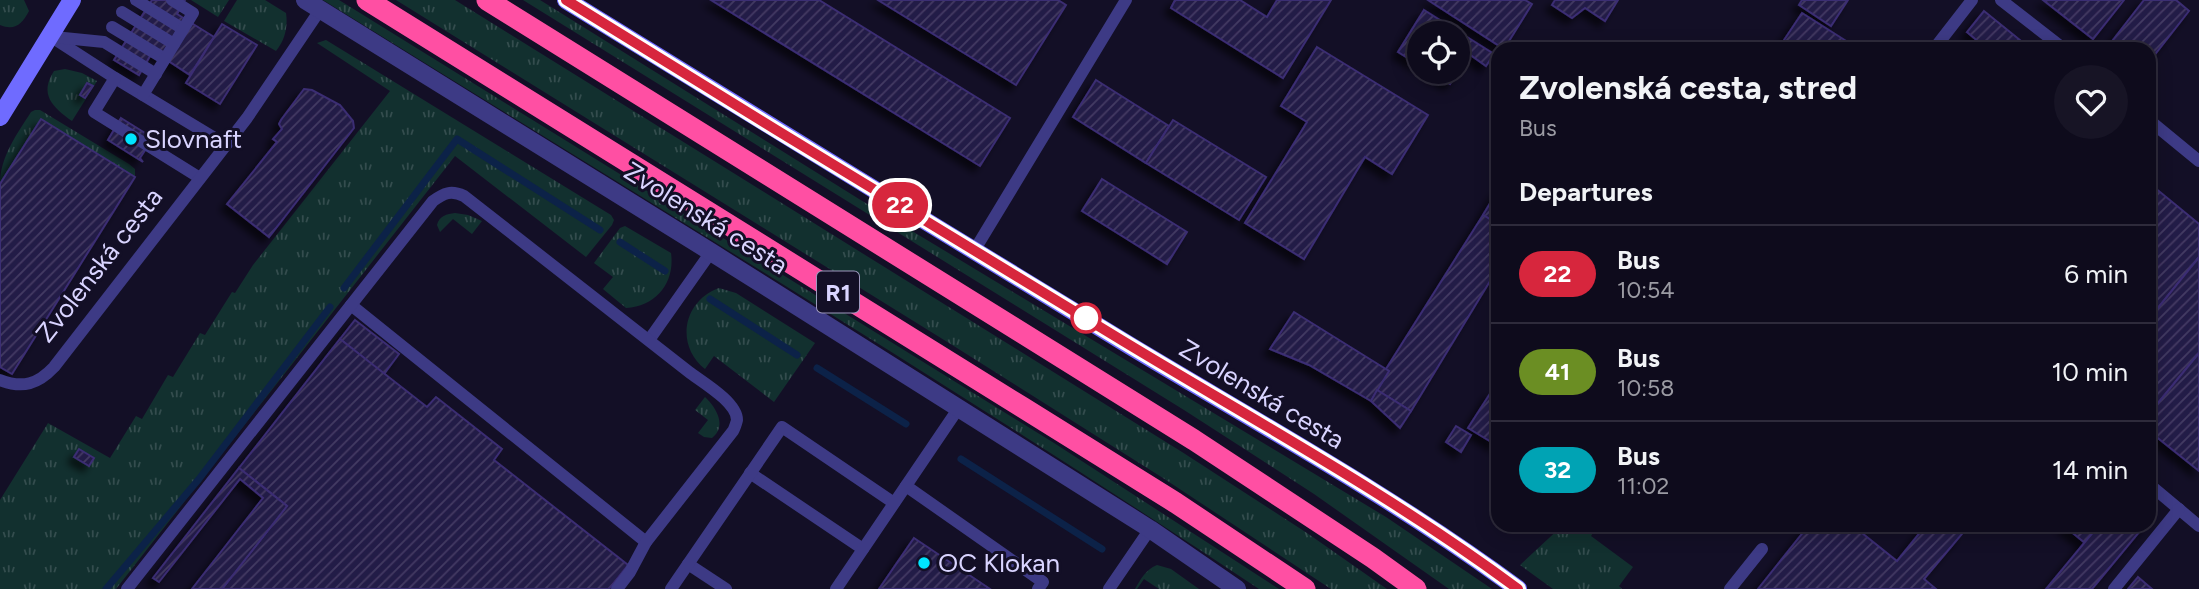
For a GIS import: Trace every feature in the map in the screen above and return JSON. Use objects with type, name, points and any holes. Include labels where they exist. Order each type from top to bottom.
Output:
[{"type":"highway","name":"R1","points":[[368,0],[1022,407],[1306,589]]},
{"type":"highway","name":"R1","points":[[487,0],[1194,440],[1416,589]]},
{"type":"main road","name":"Zvolenská cesta","points":[[566,0],[1409,514],[1518,589]]},
{"type":"main road","points":[[0,117],[50,36],[67,2]]},
{"type":"street","name":"Zvolenská cesta","points":[[313,5],[1150,529],[1237,589]]},
{"type":"lane","points":[[104,42],[129,0]]},
{"type":"lane","points":[[136,0],[183,29]]},
{"type":"lane","points":[[143,95],[193,13],[172,0]]},
{"type":"lane","points":[[974,251],[1126,0]]},
{"type":"lane","points":[[1939,42],[1972,0]]},
{"type":"lane","points":[[2001,0],[2055,42]]},
{"type":"lane","name":"Zvolenská cesta","points":[[0,380],[11,384],[31,385],[47,374],[226,145],[313,5]]},
{"type":"lane","points":[[122,12],[174,44]]},
{"type":"lane","points":[[112,27],[165,59]]},
{"type":"lane","points":[[50,36],[104,42],[156,74]]},
{"type":"lane","points":[[50,36],[226,145]]},
{"type":"lane","points":[[115,78],[94,112],[200,178]]},
{"type":"lane","points":[[2156,126],[2199,162]]},
{"type":"lane","points":[[127,589],[433,201],[444,193],[455,192],[649,340],[733,409],[737,421],[733,431],[646,542],[630,572],[617,589]]},
{"type":"lane","points":[[649,340],[711,252]]},
{"type":"lane","points":[[351,305],[646,542]]},
{"type":"lane","points":[[836,589],[958,409]]},
{"type":"lane","points":[[671,589],[782,427],[894,503]]},
{"type":"lane","points":[[750,473],[863,549]]},
{"type":"lane","points":[[906,486],[1043,583],[1038,589]]},
{"type":"lane","points":[[2156,490],[2199,526]]},
{"type":"lane","points":[[2114,589],[2179,509]]},
{"type":"lane","points":[[1110,589],[1150,529]]},
{"type":"lane","points":[[1730,589],[1762,549]]},
{"type":"lane","points":[[688,564],[726,589]]},
{"type":"green space","points":[[0,0],[24,0],[29,11],[24,20],[14,27],[0,25]]},
{"type":"green space","points":[[191,0],[229,0],[218,17]]},
{"type":"green space","points":[[237,0],[265,0],[286,13],[285,33],[276,51],[224,21]]},
{"type":"green space","points":[[323,0],[339,0],[1054,443],[1279,589],[1259,589],[910,364]]},
{"type":"green space","points":[[396,0],[455,0],[1182,452],[1307,533],[1387,589],[1331,589],[1163,478],[957,348]]},
{"type":"green space","points":[[523,0],[540,0],[859,199],[1386,517],[1492,589],[1449,589],[1314,494],[1184,410]]},
{"type":"green space","points":[[326,40],[611,215],[614,220],[612,225],[586,257],[455,156],[116,589],[0,589],[0,500],[48,423],[110,458],[136,416],[142,419],[168,375],[173,377],[200,333],[205,335],[232,292],[235,293],[253,265],[390,91],[317,43]]},
{"type":"green space","points":[[65,69],[82,73],[97,81],[72,121],[59,111],[48,93],[54,71]]},
{"type":"green space","points":[[40,110],[129,164],[135,169],[135,177],[41,119],[0,184],[3,164],[10,146],[31,112]]},
{"type":"green space","points":[[455,213],[482,221],[472,234],[453,219],[440,232],[437,225],[440,219]]},
{"type":"green space","points":[[625,226],[671,253],[670,274],[662,291],[647,303],[626,308],[603,289],[613,277],[594,263],[620,228]]},
{"type":"green space","points":[[719,288],[736,293],[815,343],[774,402],[714,356],[705,369],[689,348],[687,324],[691,313],[707,294]]},
{"type":"green space","points":[[705,397],[713,406],[720,423],[712,438],[698,433],[708,420],[695,410]]},
{"type":"green space","points":[[1555,532],[1594,532],[1591,536],[1633,567],[1619,586],[1622,589],[1553,589],[1520,565]]},
{"type":"green space","points":[[1157,565],[1171,569],[1199,589],[1159,589],[1144,579],[1135,589],[1146,572]]},
{"type":"building","points":[[152,0],[185,0],[177,14],[214,37],[190,75],[153,51],[139,75],[114,60]]},
{"type":"building","points":[[711,0],[819,0],[1010,118],[980,166]]},
{"type":"building","points":[[878,0],[1058,0],[1066,5],[1016,85]]},
{"type":"building","points":[[1175,0],[1240,0],[1267,17],[1277,0],[1331,0],[1283,78],[1171,8]]},
{"type":"building","points":[[1428,0],[1525,0],[1532,4],[1508,42],[1493,42],[1470,27],[1470,21],[1461,21]]},
{"type":"building","points":[[1555,0],[1618,0],[1605,21],[1585,8],[1572,18],[1552,5]]},
{"type":"building","points":[[1802,0],[1848,0],[1831,26],[1799,5]]},
{"type":"building","points":[[2043,0],[2124,0],[2093,39]]},
{"type":"building","points":[[2144,0],[2176,0],[2189,11],[2156,53],[2156,42],[2111,42]]},
{"type":"building","points":[[1424,10],[1442,21],[1417,21]]},
{"type":"building","points":[[1984,11],[2022,42],[1979,42],[1967,32]]},
{"type":"building","points":[[1802,13],[1848,42],[1783,42]]},
{"type":"building","points":[[222,24],[257,45],[220,104],[186,83]]},
{"type":"building","points":[[1407,37],[1407,58],[1398,52]]},
{"type":"building","points":[[1470,39],[1491,52],[1491,58],[1486,66],[1470,55]]},
{"type":"building","points":[[1317,47],[1428,115],[1392,174],[1365,157],[1304,259],[1245,223],[1307,122],[1281,106]]},
{"type":"building","points":[[1096,80],[1169,126],[1146,163],[1073,117]]},
{"type":"building","points":[[87,83],[93,86],[85,98],[80,95]]},
{"type":"building","points":[[304,89],[312,90],[340,105],[353,121],[354,128],[269,237],[227,204],[277,142],[273,139],[282,129],[279,124],[281,120]]},
{"type":"building","name":"Slovnaft","points":[[121,118],[153,138],[140,158],[143,162],[108,140]]},
{"type":"building","points":[[41,119],[135,177],[12,374],[0,367],[0,184]]},
{"type":"building","points":[[1173,120],[1266,177],[1239,220],[1146,163]]},
{"type":"building","points":[[1102,179],[1187,232],[1167,264],[1082,211]]},
{"type":"building","points":[[2156,189],[2199,224],[2199,257],[2156,310]]},
{"type":"building","points":[[1491,202],[1491,220],[1483,215]]},
{"type":"building","points":[[1483,215],[1491,220],[1491,280],[1411,411],[1377,390],[1389,371],[1386,369]]},
{"type":"building","points":[[2199,257],[2199,353],[2156,405],[2156,310]]},
{"type":"building","points":[[1294,312],[1389,371],[1371,401],[1309,365],[1270,349]]},
{"type":"building","points":[[355,320],[399,354],[384,374],[340,339]]},
{"type":"building","points":[[340,339],[427,407],[436,397],[502,449],[494,460],[628,565],[609,589],[222,589],[287,506],[239,468]]},
{"type":"building","points":[[2199,353],[2199,471],[2156,437],[2156,405]]},
{"type":"building","points":[[1377,390],[1411,411],[1400,428],[1371,401]]},
{"type":"building","points":[[1491,392],[1491,442],[1468,428]]},
{"type":"building","points":[[1456,426],[1471,435],[1461,452],[1446,442]]},
{"type":"building","points":[[79,449],[94,458],[89,466],[74,457]]},
{"type":"building","points":[[239,468],[287,506],[222,589],[192,589],[263,498],[240,479],[159,582],[153,578]]},
{"type":"building","points":[[1803,532],[1861,532],[1897,561],[1920,532],[1962,534],[1924,579],[1936,589],[1758,589]]},
{"type":"building","points":[[2072,532],[2093,532],[2085,543]]},
{"type":"building","points":[[2093,532],[2139,532],[2092,589],[2046,589]]},
{"type":"building","name":"OC Klokan","points":[[914,538],[990,589],[879,589]]},
{"type":"building","points":[[2138,577],[2152,589],[2128,589]]},
{"type":"waterway","points":[[344,288],[457,139],[600,230]]},
{"type":"waterway","points":[[620,242],[665,271]]},
{"type":"waterway","points":[[710,299],[797,355]]},
{"type":"waterway","points":[[106,589],[199,479],[330,307]]},
{"type":"waterway","points":[[817,368],[906,424]]},
{"type":"waterway","points":[[961,459],[1102,549]]},
{"type":"bus line","name":"22","points":[[566,0],[995,264],[1348,476],[1450,541],[1518,589]]},
{"type":"place","name":"Slovnaft","points":[[131,139]]},
{"type":"place","name":"OC Klokan","points":[[924,563]]}]
